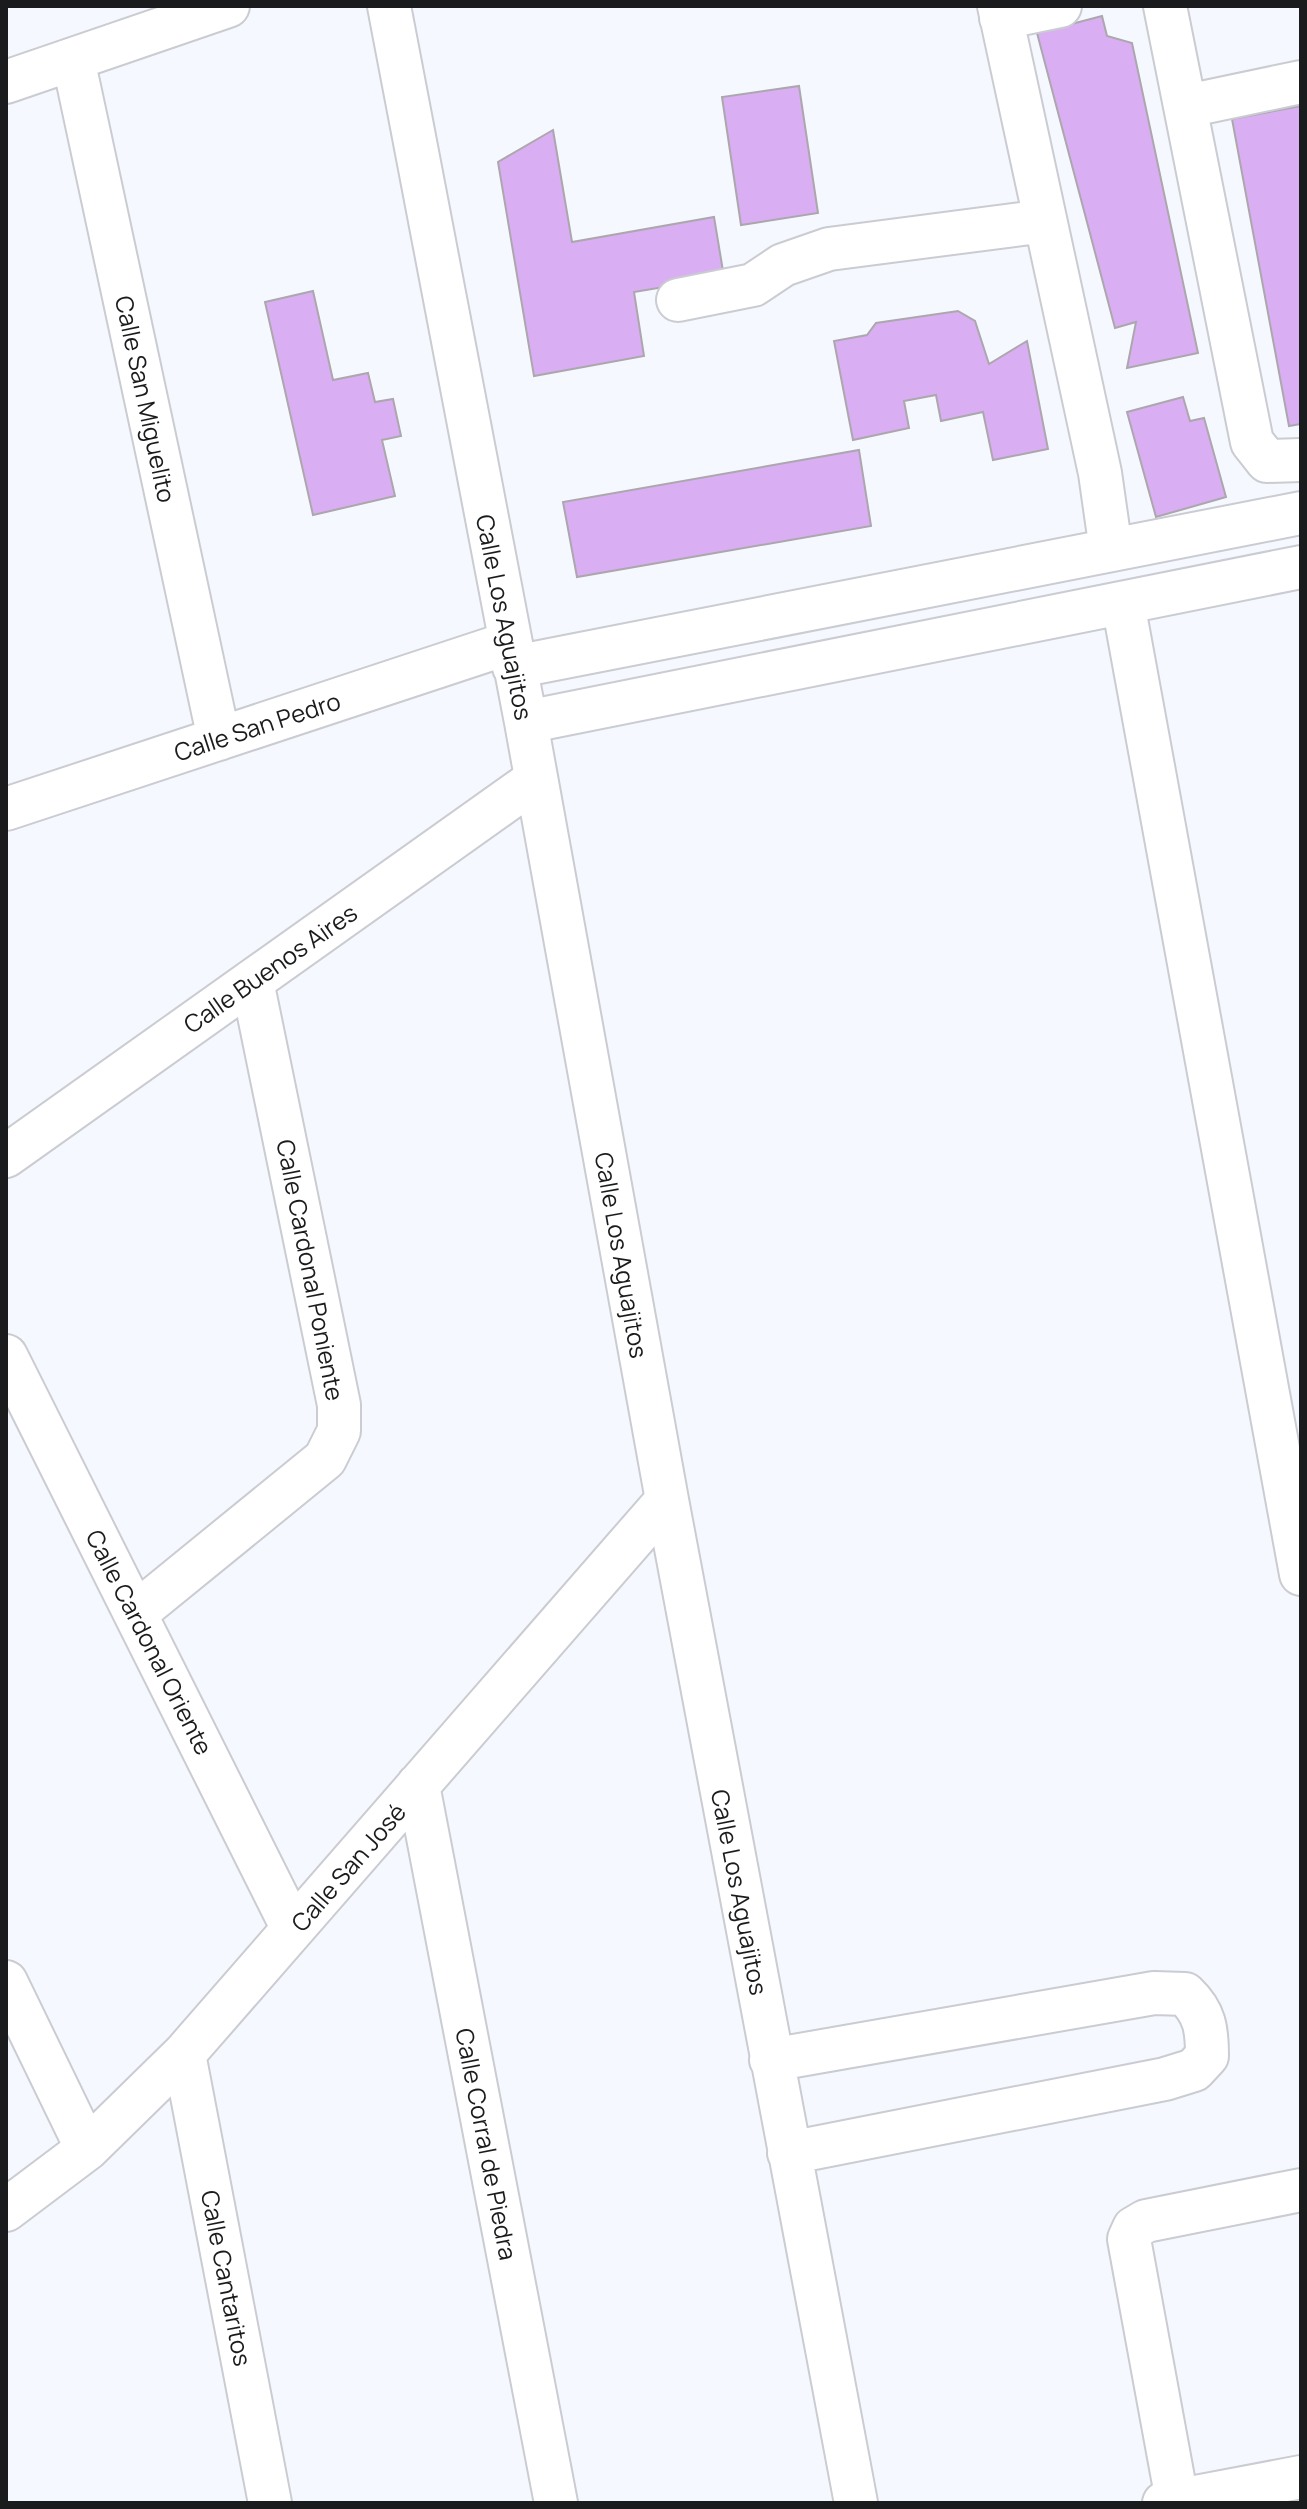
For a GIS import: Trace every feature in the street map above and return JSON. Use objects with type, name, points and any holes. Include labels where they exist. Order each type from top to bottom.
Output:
[{"type":"street","points":[[6,82],[228,6]]},
{"type":"street","name":"Calle Los Aguajitos","points":[[389,6],[526,722],[667,1500],[856,2503]]},
{"type":"street","points":[[1060,6],[1000,12],[1100,473],[1111,550]]},
{"type":"street","points":[[1165,6],[1252,442],[1267,461],[1301,460]]},
{"type":"street","name":"Calle San Miguelito","points":[[73,59],[219,739]]},
{"type":"street","points":[[1187,106],[1301,82]]},
{"type":"street","points":[[678,300],[753,285],[783,265],[829,249],[1045,221]]},
{"type":"street","name":"Calle San Pedro","points":[[6,809],[219,739],[511,655],[1111,550],[1301,513]]},
{"type":"street","points":[[526,722],[1301,567]]},
{"type":"street","points":[[1123,603],[1301,1574]]},
{"type":"street","name":"Calle Buenos Aires","points":[[6,1156],[535,780]]},
{"type":"street","name":"Calle Cardonal Poniente","points":[[136,1613],[325,1459],[339,1431],[339,1405],[252,981]]},
{"type":"street","name":"Calle Cardonal Oriente","points":[[6,1356],[293,1929]]},
{"type":"street","name":"Calle San José","points":[[6,2210],[87,2149],[184,2054],[667,1500]]},
{"type":"street","name":"Calle Corral de Piedra","points":[[418,1785],[556,2503]]},
{"type":"street","points":[[6,1982],[87,2149]]},
{"type":"street","points":[[771,2060],[1154,1993],[1185,1994],[1199,2007],[1207,2028],[1207,2056],[1194,2070],[1165,2079],[789,2153]]},
{"type":"street","name":"Calle Cantaritos","points":[[184,2054],[270,2503]]},
{"type":"street","points":[[1301,2190],[1146,2221],[1134,2228],[1129,2239],[1170,2502],[1301,2477]]},
{"type":"building","points":[[1102,16],[1107,36],[1132,43],[1198,353],[1127,368],[1136,322],[1115,328],[1037,33]]},
{"type":"building","points":[[799,86],[818,213],[741,225],[722,97]]},
{"type":"building","points":[[1301,106],[1301,424],[1289,426],[1232,119]]},
{"type":"building","points":[[553,130],[572,242],[714,217],[724,277],[634,292],[644,356],[534,376],[498,162]]},
{"type":"building","points":[[313,291],[333,380],[368,373],[375,402],[393,399],[401,436],[382,440],[395,496],[313,515],[265,302]]},
{"type":"building","points":[[958,311],[975,321],[989,364],[1027,341],[1048,449],[993,460],[983,412],[941,421],[936,395],[904,401],[909,428],[853,440],[834,341],[867,335],[876,323]]},
{"type":"building","points":[[1183,397],[1190,421],[1204,418],[1226,497],[1156,517],[1127,412]]},
{"type":"building","points":[[859,450],[871,526],[577,577],[563,502]]}]
